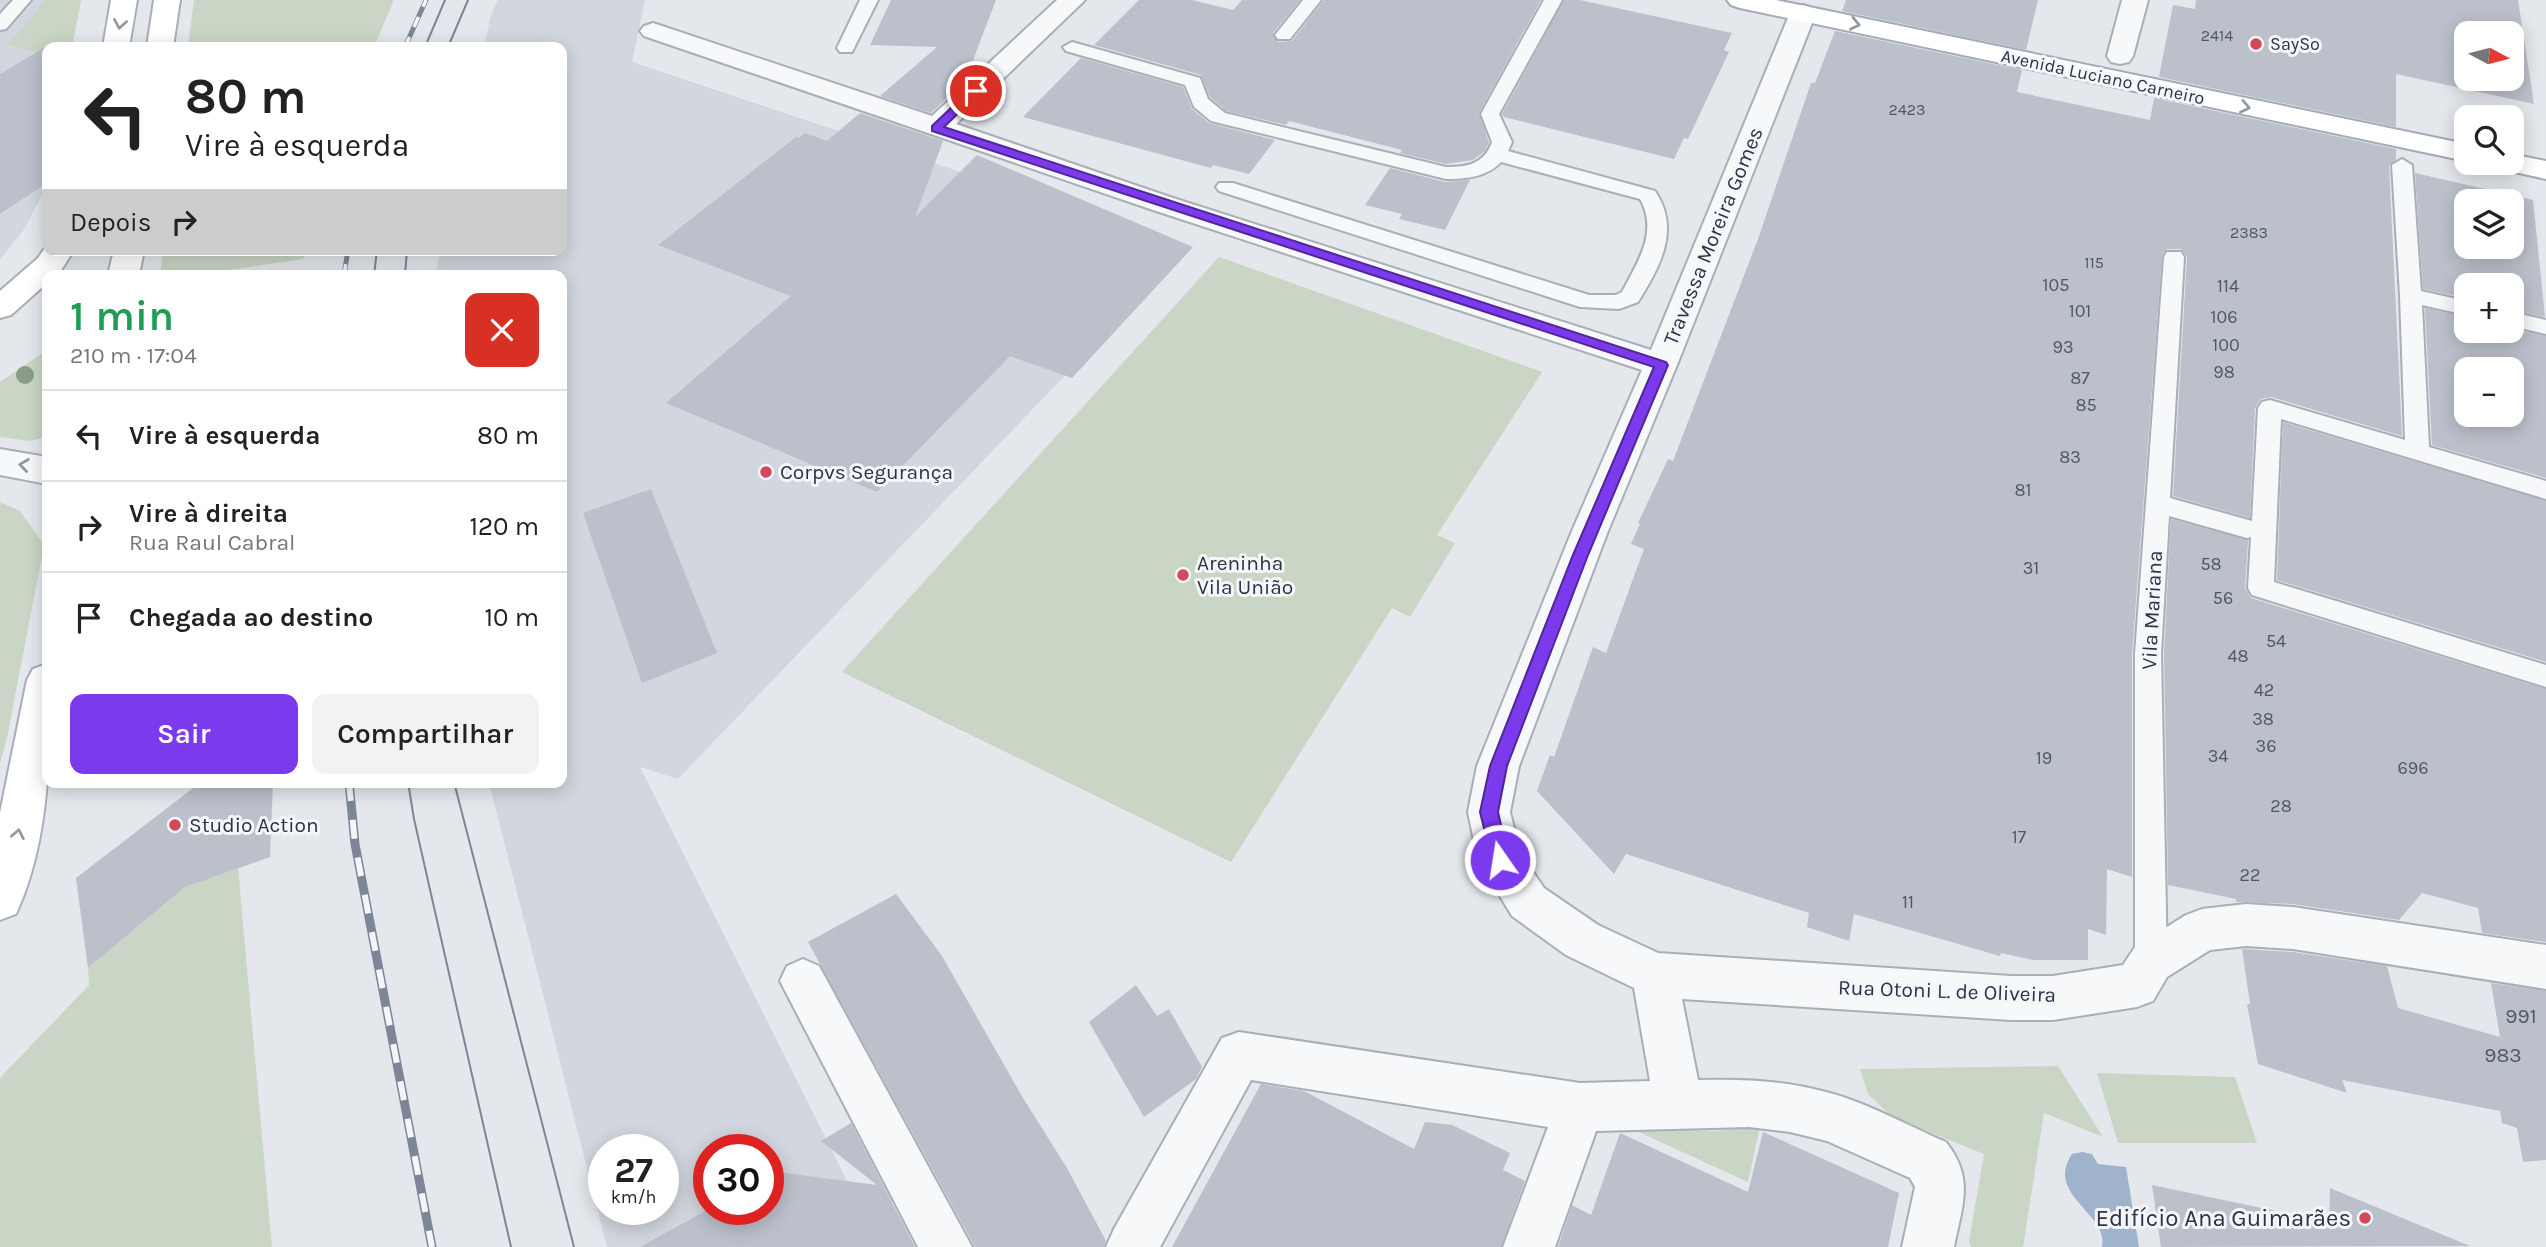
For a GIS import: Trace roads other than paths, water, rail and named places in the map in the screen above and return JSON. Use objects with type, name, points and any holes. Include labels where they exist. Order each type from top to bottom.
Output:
[{"type":"main road","points":[[117,42],[124,0]]},
{"type":"main road","points":[[161,42],[167,0]]},
{"type":"main road","name":"Avenida Luciano Carneiro","points":[[1740,0],[2454,150]]},
{"type":"main road","name":"Avenida Luciano Carneiro","points":[[1849,0],[2454,125]]},
{"type":"main road","points":[[2524,140],[2546,144]]},
{"type":"main road","points":[[2524,166],[2546,170]]},
{"type":"main road","points":[[42,270],[55,256]]},
{"type":"main road","points":[[0,308],[42,270]]},
{"type":"main road","points":[[0,900],[12,861],[42,706]]},
{"type":"street","points":[[936,128],[1072,0]]},
{"type":"street","points":[[2120,56],[2135,0]]},
{"type":"street","name":"Travessa Moreira Gomes","points":[[1582,940],[1528,902],[1500,860],[1489,812],[1498,766],[1530,679],[1661,365],[1803,13]]},
{"type":"street","points":[[653,31],[936,128],[1661,365]]},
{"type":"street","points":[[0,462],[42,468]]},
{"type":"street","name":"Rua Otoni L. de Oliveira","points":[[1582,940],[1655,975],[2053,998],[2137,985],[2151,962],[2202,930],[2246,925],[2293,928],[2546,967]]},
{"type":"street","points":[[1655,975],[1678,1105]]},
{"type":"street","points":[[803,981],[946,1247]]},
{"type":"street","points":[[1132,1247],[1239,1055],[1580,1107],[1749,1103],[1790,1108],[1829,1117],[1928,1160],[1939,1174],[1940,1187],[1928,1247]]},
{"type":"street","points":[[1529,1247],[1580,1107]]},
{"type":"lane","points":[[0,25],[22,0]]},
{"type":"lane","points":[[846,48],[869,0]]},
{"type":"lane","points":[[1284,35],[1312,0]]},
{"type":"lane","points":[[1072,47],[1194,82],[1194,93],[1203,107],[1218,117],[1446,173],[1469,174],[1485,168],[1499,155],[1502,142],[1490,114],[1553,0]]},
{"type":"lane","points":[[1226,187],[1588,302],[1619,302],[1630,297],[1657,245],[1657,211],[1648,195],[1499,155]]},
{"type":"lane","points":[[2402,165],[2411,295],[2417,452]]},
{"type":"lane","name":"Vila Mariana","points":[[2151,962],[2148,654],[2174,257]]},
{"type":"lane","points":[[2411,295],[2454,305]]},
{"type":"lane","points":[[2524,322],[2546,327]]},
{"type":"lane","points":[[2546,490],[2270,408],[2261,588],[2546,676]]},
{"type":"lane","points":[[2158,504],[2247,529]]},
{"type":"water","points":[[2072,1154],[2092,1154],[2098,1164],[2126,1167],[2139,1247],[2102,1247],[2102,1235],[2097,1224],[2071,1193],[2066,1181],[2066,1168]]},
{"type":"tram line","points":[[427,42],[445,0]]},
{"type":"tram line","points":[[450,42],[468,0]]},
{"type":"tram line","points":[[375,270],[376,256]]},
{"type":"tram line","points":[[405,270],[407,256]]},
{"type":"tram line","points":[[409,788],[511,1247]]},
{"type":"tram line","points":[[456,788],[574,1247]]},
{"type":"railway","points":[[407,42],[426,0]]},
{"type":"railway","points":[[345,270],[347,256]]},
{"type":"railway","points":[[350,788],[355,844],[432,1247]]},
{"type":"place","name":"SaySo","points":[[2256,44]]},
{"type":"place","name":"Corpvs Segurança","points":[[766,472]]},
{"type":"place","name":"Areninha Vila União","points":[[1183,575]]},
{"type":"place","name":"Studio Action","points":[[175,825]]},
{"type":"place","name":"Edifício Ana Guimarães","points":[[2365,1218]]}]
